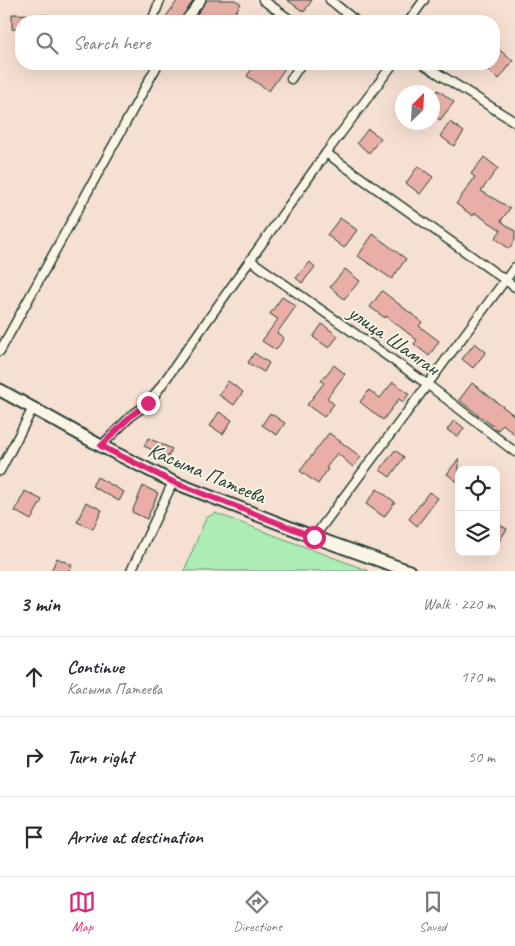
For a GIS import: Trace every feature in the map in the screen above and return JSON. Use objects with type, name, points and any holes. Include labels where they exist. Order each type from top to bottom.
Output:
[{"type":"main road","name":"Касыма Патеева","points":[[0,390],[101,446],[173,482],[314,537],[409,571]]},
{"type":"street","points":[[154,15],[160,0]]},
{"type":"street","points":[[190,15],[201,0]]},
{"type":"street","points":[[263,0],[284,15]]},
{"type":"street","points":[[330,0],[349,15]]},
{"type":"street","points":[[413,15],[424,0]]},
{"type":"street","points":[[0,351],[155,70]]},
{"type":"street","points":[[291,79],[297,70]]},
{"type":"street","points":[[101,446],[132,415],[148,403],[326,153],[388,70]]},
{"type":"street","points":[[433,70],[515,122]]},
{"type":"street","points":[[326,153],[515,287]]},
{"type":"street","name":"улица Шамган","points":[[250,260],[427,384],[515,452]]},
{"type":"street","points":[[314,537],[515,267]]},
{"type":"street","points":[[0,472],[33,408]]},
{"type":"street","points":[[131,571],[173,482]]},
{"type":"green space","points":[[215,513],[369,571],[184,571],[206,518]]},
{"type":"building","points":[[178,0],[194,0],[183,15],[167,15]]},
{"type":"building","points":[[207,0],[235,0],[241,4],[233,15],[196,15]]},
{"type":"building","points":[[287,0],[312,0],[304,12]]},
{"type":"building","points":[[12,14],[47,15],[15,15],[15,29],[12,29]]},
{"type":"building","points":[[500,50],[513,61],[499,79],[488,70],[500,70]]},
{"type":"building","points":[[251,70],[284,70],[269,91],[247,76]]},
{"type":"building","points":[[440,92],[454,102],[440,120]]},
{"type":"building","points":[[450,122],[464,132],[454,146],[440,136]]},
{"type":"building","points":[[368,129],[381,138],[369,153],[357,143]]},
{"type":"building","points":[[484,157],[498,168],[481,191],[510,208],[501,221],[515,231],[515,240],[509,249],[495,238],[501,230],[475,213],[473,216],[456,204],[475,177],[471,174]]},
{"type":"building","points":[[418,166],[433,177],[420,194],[406,183]]},
{"type":"building","points":[[340,218],[357,230],[344,248],[327,235]]},
{"type":"building","points":[[373,234],[406,259],[392,279],[358,256]]},
{"type":"building","points":[[310,262],[315,267],[302,283],[296,278]]},
{"type":"building","points":[[345,269],[360,281],[344,299],[330,287]]},
{"type":"building","points":[[382,291],[422,322],[419,326],[439,341],[429,356],[414,344],[417,340],[386,316],[385,318],[370,307]]},
{"type":"building","points":[[282,297],[296,306],[277,333],[284,338],[276,350],[262,341],[278,319],[270,314]]},
{"type":"building","points":[[322,324],[338,336],[329,348],[313,337]]},
{"type":"building","points":[[475,343],[486,352],[473,368],[462,359]]},
{"type":"building","points":[[254,353],[269,363],[264,372],[248,363]]},
{"type":"building","points":[[334,365],[345,374],[327,398],[334,404],[324,417],[307,405],[324,383],[321,381]]},
{"type":"building","points":[[228,381],[243,392],[234,405],[219,395]]},
{"type":"building","points":[[393,382],[409,394],[403,402],[399,399],[383,420],[360,402],[369,390],[380,398]]},
{"type":"building","points":[[472,383],[515,416],[515,435],[503,424],[498,430],[459,400]]},
{"type":"building","points":[[219,412],[232,420],[223,434],[210,426]]},
{"type":"building","points":[[270,413],[285,423],[277,435],[262,425]]},
{"type":"building","points":[[454,420],[464,428],[458,437],[447,430]]},
{"type":"building","points":[[329,433],[361,457],[353,467],[337,453],[326,468],[328,469],[318,484],[300,471]]},
{"type":"building","points":[[148,438],[172,449],[168,457],[144,446]]},
{"type":"building","points":[[395,450],[404,457],[390,477],[380,470]]},
{"type":"building","points":[[459,458],[459,466],[455,466],[455,480],[447,474]]},
{"type":"building","points":[[97,477],[124,492],[119,501],[92,486]]},
{"type":"building","points":[[143,486],[158,493],[147,519],[132,512]]},
{"type":"building","points":[[377,489],[395,502],[384,517],[366,504]]},
{"type":"building","points":[[25,491],[42,500],[31,520],[15,511]]},
{"type":"building","points":[[429,492],[438,498],[417,526],[409,519]]},
{"type":"building","points":[[86,502],[102,510],[93,529],[77,522]]},
{"type":"building","points":[[500,525],[507,529],[500,540]]},
{"type":"building","points":[[57,558],[72,565],[69,571],[51,571]]},
{"type":"route","points":[[148,403],[132,415],[101,446],[173,482],[314,537]]}]
